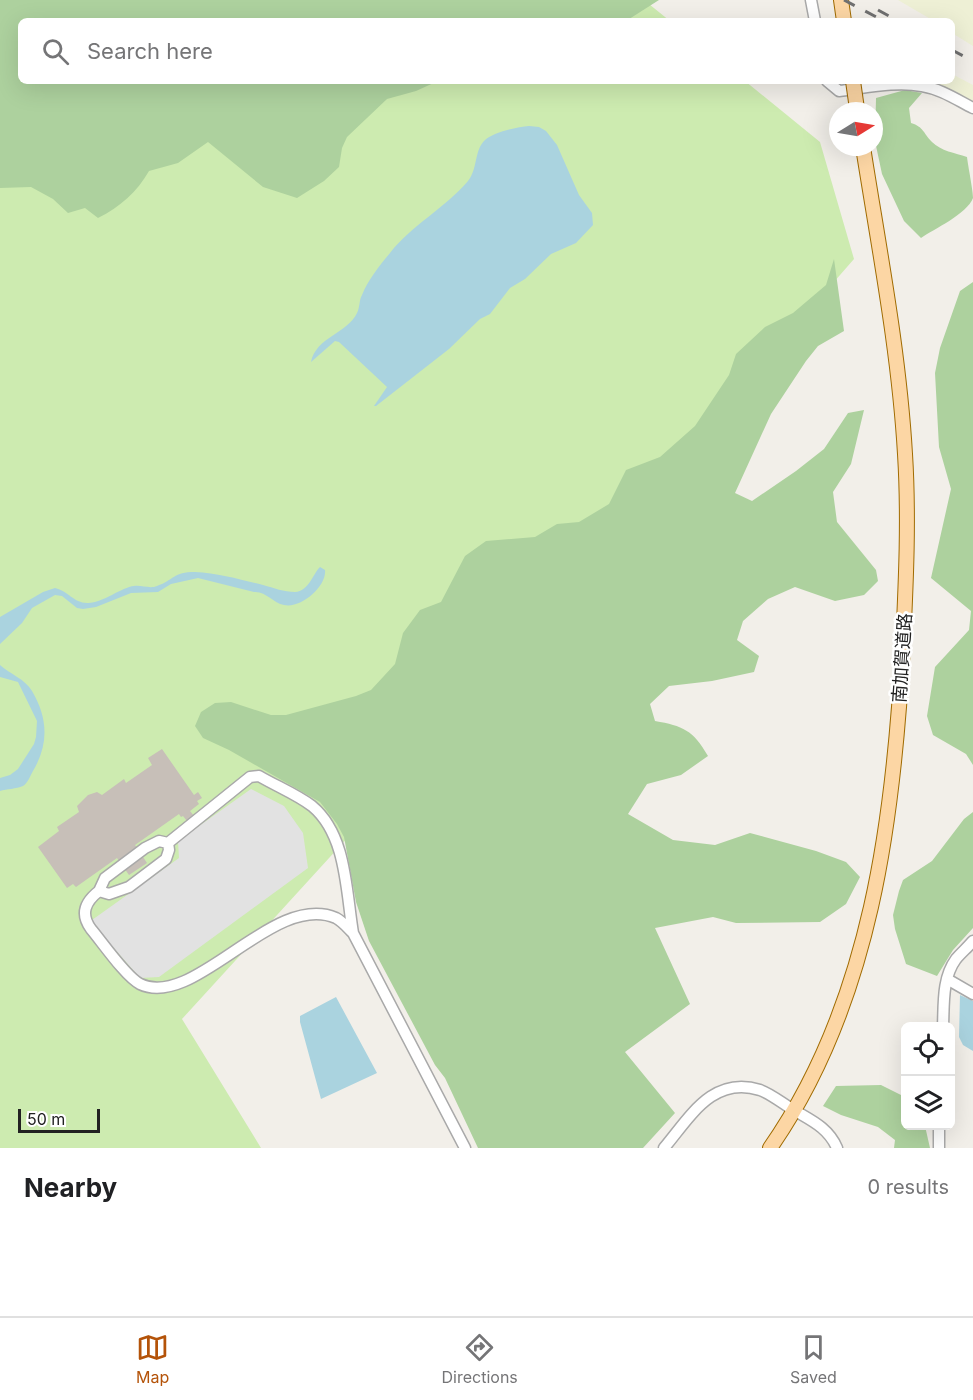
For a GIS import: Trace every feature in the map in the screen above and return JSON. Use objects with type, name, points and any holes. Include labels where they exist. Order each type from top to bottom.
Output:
[{"type":"main road","points":[[841,0],[844,18]]},
{"type":"main road","points":[[853,84],[856,102]]},
{"type":"main road","name":"南加賀道路","points":[[770,1148],[794,1111],[818,1063],[840,1012],[861,952],[878,873],[891,786],[901,689],[908,517],[905,453],[898,378],[864,156]]},
{"type":"street","points":[[811,0],[814,18]]},
{"type":"street","points":[[831,84],[839,91],[905,84],[924,86],[944,93],[973,108]]},
{"type":"street","points":[[353,933],[338,919],[327,915],[303,915],[260,936],[183,982],[174,986],[156,987],[139,983],[122,967],[87,923],[84,914],[87,904],[99,891],[105,878],[145,848],[159,842],[168,843],[250,777],[259,776],[314,808],[331,829],[345,878],[353,933],[465,1148]]},
{"type":"street","points":[[99,891],[109,894],[129,887],[166,859],[169,850],[168,843]]},
{"type":"street","points":[[943,1022],[947,979],[955,960],[973,941]]},
{"type":"street","points":[[947,979],[973,994]]},
{"type":"street","points":[[664,1148],[710,1096],[725,1088],[743,1087],[762,1090],[821,1126],[837,1148]]},
{"type":"street","points":[[939,1130],[939,1148]]},
{"type":"green space","points":[[0,0],[644,0],[666,18],[18,18],[18,84],[749,84],[820,142],[854,259],[361,823],[182,1019],[261,1148],[0,1148]]},
{"type":"green space","points":[[0,0],[659,0],[631,18],[18,18],[18,84],[431,84],[387,99],[347,137],[342,148],[339,167],[324,181],[297,198],[263,187],[208,142],[178,163],[149,171],[127,198],[98,218],[85,208],[68,213],[53,199],[31,187],[0,188]]},
{"type":"green space","points":[[898,0],[973,0],[973,46],[955,35],[955,18],[929,18]]},
{"type":"green space","points":[[955,76],[973,85],[973,102],[935,84],[955,84]]},
{"type":"green space","points":[[905,90],[922,93],[909,108],[911,123],[921,128],[940,148],[967,157],[973,194],[970,204],[950,221],[921,238],[904,221],[882,174],[878,156],[883,156],[883,102],[876,102],[876,98]]},
{"type":"green space","points":[[834,259],[844,331],[818,346],[806,361],[771,414],[735,493],[752,501],[824,449],[848,413],[864,410],[851,464],[833,492],[837,522],[876,570],[878,581],[864,595],[835,601],[795,587],[768,599],[743,621],[737,640],[759,656],[754,672],[712,681],[669,686],[650,704],[655,721],[680,727],[697,740],[708,756],[681,775],[647,784],[628,814],[673,840],[715,845],[750,833],[816,851],[846,862],[860,877],[846,904],[820,922],[736,923],[713,917],[655,928],[690,1004],[625,1052],[675,1113],[643,1148],[478,1148],[445,1078],[435,1065],[369,941],[356,902],[344,837],[337,824],[320,802],[229,750],[203,738],[195,726],[201,712],[215,703],[231,702],[271,715],[286,715],[371,690],[395,664],[403,633],[420,610],[441,602],[465,556],[486,541],[535,537],[557,524],[579,522],[609,504],[626,470],[660,457],[695,426],[729,375],[736,354],[765,327],[793,313],[826,285]]},
{"type":"green space","points":[[973,282],[973,765],[966,754],[933,735],[927,716],[935,667],[969,630],[971,611],[931,578],[951,489],[939,447],[935,373],[940,348],[960,291]]},
{"type":"green space","points":[[973,812],[973,928],[953,950],[937,976],[906,964],[893,915],[903,880],[932,861],[964,819]]},
{"type":"green space","points":[[881,1085],[901,1095],[901,1130],[926,1130],[930,1148],[894,1148],[895,1140],[878,1127],[841,1115],[823,1106],[836,1086]]},
{"type":"shaded area","points":[[251,789],[284,806],[303,833],[308,868],[159,977],[140,978],[92,923],[92,920],[179,858],[178,841]]},
{"type":"water","points":[[529,126],[539,127],[546,131],[557,145],[579,195],[592,213],[593,225],[576,243],[551,254],[525,279],[510,288],[490,314],[480,319],[449,349],[376,406],[374,406],[387,387],[339,342],[335,341],[311,362],[314,354],[325,341],[353,320],[368,284],[390,253],[468,181],[479,149],[485,140],[500,132]]},
{"type":"water","points":[[320,567],[325,570],[322,583],[305,600],[291,605],[280,604],[262,593],[198,578],[171,584],[158,592],[131,593],[96,607],[83,609],[77,608],[62,596],[55,595],[32,608],[22,623],[0,644],[0,617],[43,592],[55,588],[78,601],[93,603],[129,587],[154,587],[178,575],[195,572],[221,575],[295,592],[307,586]]},
{"type":"water","points":[[0,665],[32,691],[44,721],[44,741],[38,761],[26,783],[20,787],[0,791],[0,778],[18,769],[34,744],[37,721],[18,682],[0,677]]},
{"type":"water","points":[[960,995],[973,1001],[973,1051],[963,1045],[959,1037]]},
{"type":"water","points":[[336,997],[377,1073],[321,1099],[300,1016]]},
{"type":"building","points":[[162,749],[194,795],[198,792],[202,798],[197,801],[199,804],[190,811],[194,816],[187,821],[179,814],[135,845],[147,863],[129,875],[117,858],[76,887],[73,884],[67,888],[38,847],[59,831],[57,827],[79,812],[77,806],[88,795],[97,792],[102,795],[124,779],[126,783],[152,765],[148,758]]},
{"type":"railway","points":[[844,0],[878,18]]},
{"type":"railway","points":[[878,10],[893,18]]},
{"type":"railway","points":[[955,52],[973,61]]}]
